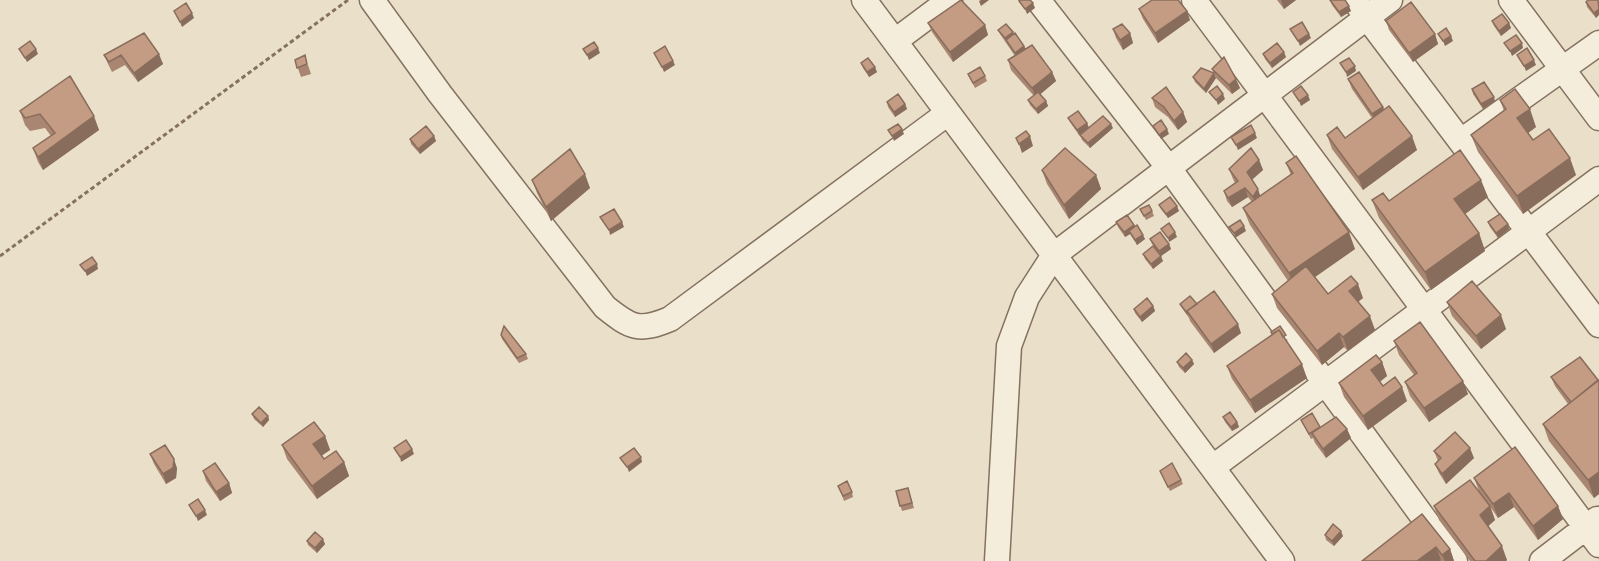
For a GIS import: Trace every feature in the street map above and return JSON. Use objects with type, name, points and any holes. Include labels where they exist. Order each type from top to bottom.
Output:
[{"type":"street","points":[[372,0],[440,94],[605,308],[627,324],[639,328],[652,327],[670,319],[948,113]]},
{"type":"street","points":[[864,0],[1282,561]]},
{"type":"street","points":[[895,41],[950,0]]},
{"type":"street","points":[[1038,0],[1168,167],[1455,561]]},
{"type":"street","points":[[1194,0],[1424,310],[1595,530],[1542,561]]},
{"type":"street","points":[[997,561],[1009,346],[1028,297],[1054,255],[1264,95],[1360,9],[1390,0]]},
{"type":"street","points":[[1511,0],[1599,118]]},
{"type":"street","points":[[1360,9],[1599,325]]},
{"type":"street","points":[[1461,141],[1599,44]]},
{"type":"street","points":[[1213,467],[1599,179]]},
{"type":"path","points":[[0,256],[348,0]]},
{"type":"building","points":[[961,0],[985,25],[950,52],[928,23]]},
{"type":"building","points":[[1019,0],[1030,0],[1033,3],[1025,9]]},
{"type":"building","points":[[1152,0],[1178,0],[1187,11],[1155,33],[1139,9]]},
{"type":"building","points":[[1330,0],[1345,0],[1349,6],[1339,12]]},
{"type":"building","points":[[1598,0],[1599,9],[1594,13],[1586,2]]},
{"type":"building","points":[[1411,2],[1435,34],[1409,53],[1386,21]]},
{"type":"building","points":[[186,3],[192,13],[180,22],[174,11]]},
{"type":"building","points":[[1502,14],[1509,23],[1499,31],[1492,21]]},
{"type":"building","points":[[1302,22],[1309,34],[1298,41],[1290,29]]},
{"type":"building","points":[[1006,24],[1013,32],[1005,38],[998,30]]},
{"type":"building","points":[[1122,24],[1130,33],[1120,40],[1113,29]]},
{"type":"building","points":[[1446,28],[1451,36],[1443,41],[1438,34]]},
{"type":"building","points":[[144,33],[159,54],[134,73],[121,55],[109,62],[104,55]]},
{"type":"building","points":[[1015,33],[1024,46],[1015,53],[1006,40]]},
{"type":"building","points":[[1516,35],[1522,43],[1510,51],[1504,43]]},
{"type":"building","points":[[30,41],[36,49],[25,58],[19,49]]},
{"type":"building","points":[[594,42],[598,48],[587,55],[583,49]]},
{"type":"building","points":[[1277,43],[1284,52],[1270,63],[1263,54]]},
{"type":"building","points":[[1032,45],[1052,72],[1032,88],[1008,60]]},
{"type":"building","points":[[665,46],[673,61],[662,67],[654,53]]},
{"type":"building","points":[[1527,48],[1534,60],[1524,66],[1517,55]]},
{"type":"building","points":[[305,55],[307,64],[297,68],[295,60]]},
{"type":"building","points":[[1224,57],[1236,79],[1229,85],[1212,69]]},
{"type":"building","points":[[868,58],[875,67],[867,72],[861,63]]},
{"type":"building","points":[[1349,58],[1355,66],[1346,72],[1340,63]]},
{"type":"building","points":[[980,67],[985,76],[973,83],[968,74]]},
{"type":"building","points":[[1201,68],[1214,73],[1204,89],[1193,77]]},
{"type":"building","points":[[1359,72],[1383,107],[1372,114],[1348,79]]},
{"type":"building","points":[[70,76],[94,116],[38,157],[33,148],[55,133],[40,114],[25,118],[20,111]]},
{"type":"building","points":[[1484,82],[1494,97],[1481,104],[1472,89]]},
{"type":"building","points":[[1217,86],[1223,94],[1216,100],[1209,92]]},
{"type":"building","points":[[1301,86],[1308,95],[1299,101],[1293,92]]},
{"type":"building","points":[[1166,87],[1183,112],[1174,121],[1164,107],[1152,98]]},
{"type":"building","points":[[1515,89],[1530,109],[1517,118],[1533,140],[1549,129],[1570,158],[1517,196],[1471,135],[1506,109],[1500,100]]},
{"type":"building","points":[[1038,92],[1046,101],[1036,109],[1028,100]]},
{"type":"building","points":[[898,94],[905,104],[894,112],[887,102]]},
{"type":"building","points":[[1389,106],[1412,136],[1358,177],[1327,135],[1337,127],[1345,138]]},
{"type":"building","points":[[1078,111],[1087,123],[1077,130],[1068,118]]},
{"type":"building","points":[[1103,116],[1111,124],[1088,143],[1080,135]]},
{"type":"building","points":[[1161,120],[1167,129],[1159,135],[1153,126]]},
{"type":"building","points":[[898,124],[902,129],[892,136],[888,130]]},
{"type":"building","points":[[1251,125],[1255,133],[1236,145],[1231,137]]},
{"type":"building","points":[[426,126],[434,136],[418,149],[410,139]]},
{"type":"building","points":[[1026,131],[1030,136],[1019,144],[1016,138]]},
{"type":"building","points":[[1065,148],[1096,175],[1064,205],[1042,170]]},
{"type":"building","points":[[1251,148],[1259,160],[1247,172],[1258,189],[1253,197],[1245,188],[1228,198],[1224,191],[1238,181],[1229,169]]},
{"type":"building","points":[[570,149],[585,174],[546,207],[532,180]]},
{"type":"building","points":[[1460,150],[1481,180],[1454,199],[1479,233],[1425,272],[1372,200],[1383,193],[1389,201]]},
{"type":"building","points":[[1296,156],[1349,232],[1289,273],[1243,208],[1293,173],[1286,163]]},
{"type":"building","points":[[1170,197],[1177,206],[1166,214],[1159,205]]},
{"type":"building","points":[[1149,205],[1152,211],[1144,216],[1140,209]]},
{"type":"building","points":[[614,209],[622,222],[609,230],[600,217]]},
{"type":"building","points":[[1500,214],[1508,224],[1496,233],[1488,222]]},
{"type":"building","points":[[1127,215],[1134,225],[1124,232],[1116,222]]},
{"type":"building","points":[[1240,220],[1244,226],[1234,233],[1229,227]]},
{"type":"building","points":[[1169,223],[1175,232],[1168,238],[1161,229]]},
{"type":"building","points":[[1137,225],[1143,235],[1135,240],[1129,231]]},
{"type":"building","points":[[1160,232],[1169,244],[1159,251],[1150,239]]},
{"type":"building","points":[[1153,246],[1161,256],[1151,264],[1143,254]]},
{"type":"building","points":[[92,257],[97,264],[85,271],[80,265]]},
{"type":"building","points":[[1306,266],[1328,294],[1351,276],[1358,284],[1349,291],[1370,316],[1343,337],[1339,333],[1317,351],[1272,294]]},
{"type":"building","points":[[1472,281],[1501,315],[1476,336],[1447,302]]},
{"type":"building","points":[[1214,291],[1238,324],[1211,344],[1187,311]]},
{"type":"building","points":[[1190,296],[1197,304],[1187,313],[1180,304]]},
{"type":"building","points":[[1147,298],[1153,306],[1140,317],[1134,309]]},
{"type":"building","points":[[1420,322],[1463,381],[1424,408],[1405,382],[1417,373],[1394,341]]},
{"type":"building","points":[[504,326],[526,354],[517,358],[501,335]]},
{"type":"building","points":[[1280,326],[1286,335],[1283,337],[1279,330],[1272,334],[1271,332]]},
{"type":"building","points":[[1279,330],[1302,364],[1250,400],[1227,366]]},
{"type":"building","points":[[1186,353],[1192,360],[1183,368],[1177,362]]},
{"type":"building","points":[[1376,355],[1382,362],[1371,370],[1383,386],[1395,377],[1402,387],[1363,416],[1339,383]]},
{"type":"building","points":[[1580,357],[1598,380],[1571,402],[1551,377]]},
{"type":"building","points":[[1599,380],[1599,472],[1588,480],[1543,424]]},
{"type":"building","points":[[259,407],[268,416],[261,423],[252,414]]},
{"type":"building","points":[[1230,412],[1237,422],[1231,427],[1223,417]]},
{"type":"building","points":[[1312,413],[1320,427],[1309,434],[1301,420]]},
{"type":"building","points":[[1336,417],[1347,429],[1323,449],[1312,433]]},
{"type":"building","points":[[314,422],[325,436],[313,444],[324,459],[336,451],[344,462],[312,486],[282,445]]},
{"type":"building","points":[[1455,432],[1470,448],[1442,474],[1435,464],[1441,458],[1434,451]]},
{"type":"building","points":[[406,440],[412,449],[400,457],[394,448]]},
{"type":"building","points":[[165,445],[174,459],[173,468],[163,474],[150,454]]},
{"type":"building","points":[[1515,447],[1558,506],[1533,526],[1509,493],[1493,504],[1474,478]]},
{"type":"building","points":[[634,448],[641,457],[627,467],[620,458]]},
{"type":"building","points":[[215,463],[229,483],[216,492],[203,471]]},
{"type":"building","points":[[1172,463],[1181,480],[1168,487],[1160,471]]},
{"type":"building","points":[[1470,480],[1490,506],[1480,515],[1502,546],[1486,561],[1475,561],[1434,506]]},
{"type":"building","points":[[847,481],[852,492],[843,496],[838,486]]},
{"type":"building","points":[[908,488],[912,503],[900,506],[896,491]]},
{"type":"building","points":[[198,499],[205,510],[196,516],[189,505]]},
{"type":"building","points":[[1422,514],[1450,549],[1442,555],[1436,547],[1417,561],[1362,561]]},
{"type":"building","points":[[1333,524],[1341,531],[1332,541],[1325,535]]},
{"type":"building","points":[[315,532],[323,539],[315,548],[307,541]]}]
